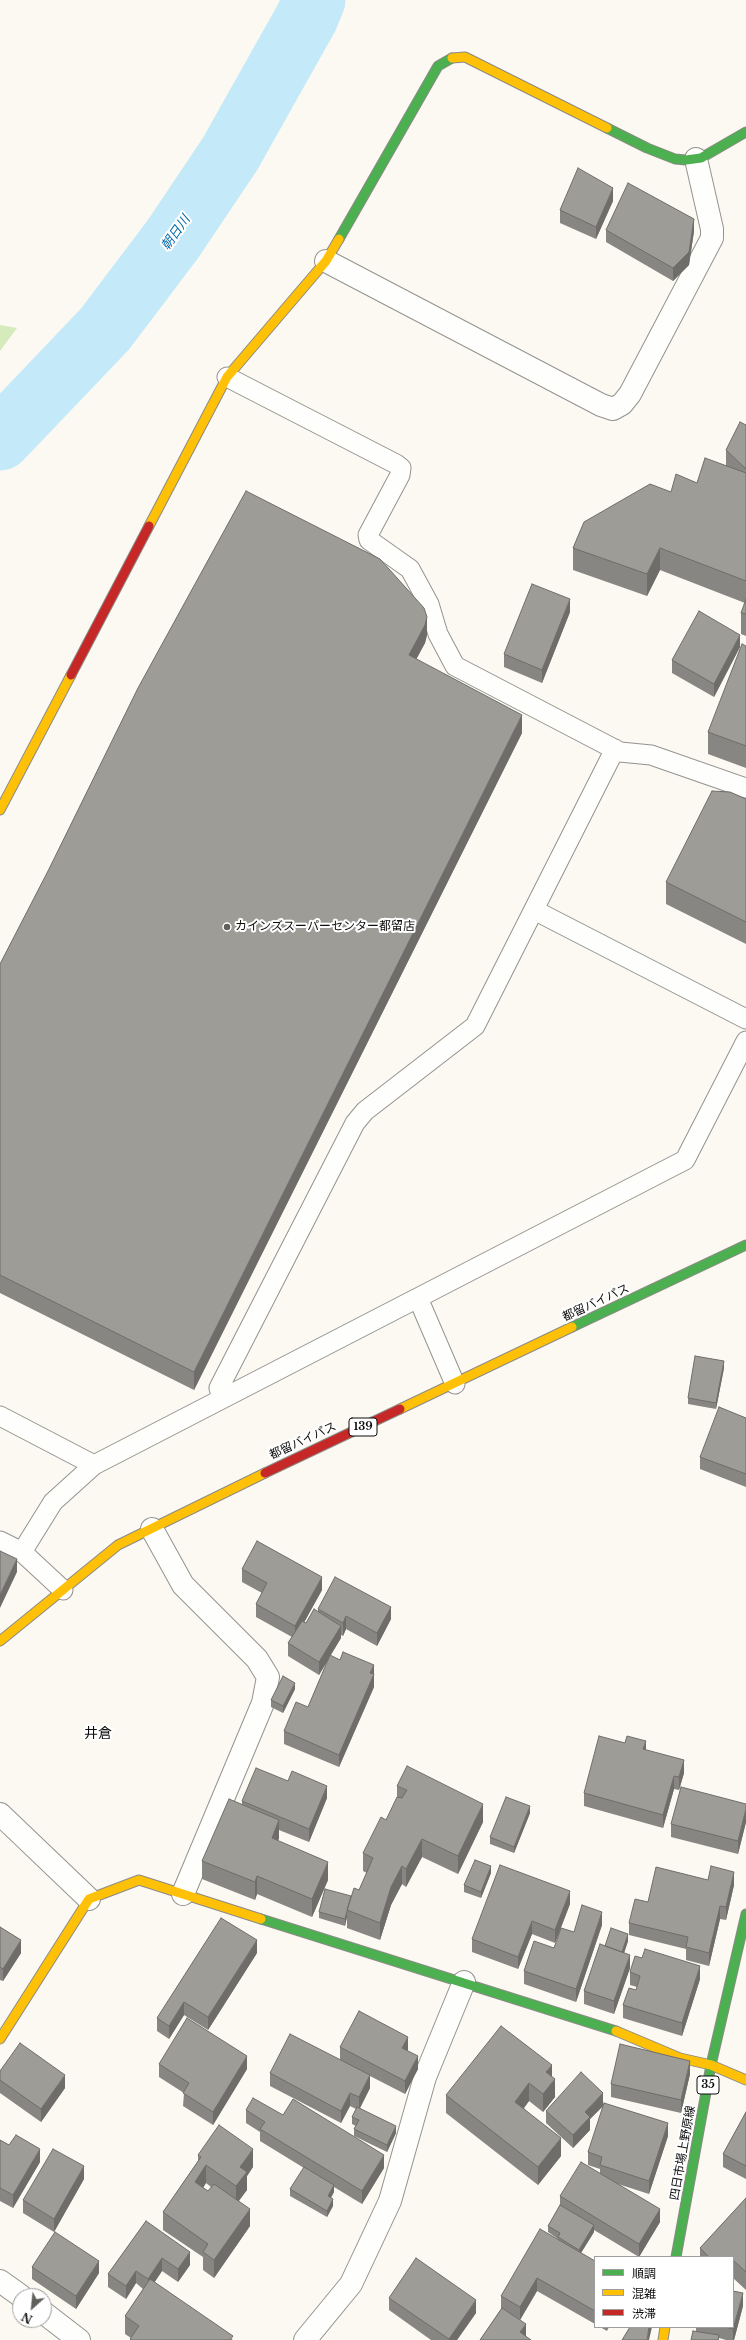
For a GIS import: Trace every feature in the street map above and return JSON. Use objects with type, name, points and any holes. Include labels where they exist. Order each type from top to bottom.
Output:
[{"type":"main road","points":[[0,810],[227,377],[326,261],[438,66],[451,58],[465,58],[661,154],[686,160],[701,158],[746,132]]},
{"type":"main road","name":"都留バイパス","points":[[0,1641],[118,1545],[241,1484],[746,1245]]},
{"type":"main road","points":[[736,1250],[746,1252]]},
{"type":"main road","points":[[0,2039],[89,1899],[139,1880],[622,2032],[680,2058],[712,2064],[746,2080]]},
{"type":"main road","name":"四日市場上野原線","points":[[676,2256],[712,2064],[746,1914]]},
{"type":"main road","points":[[663,2340],[665,2328]]},
{"type":"street","points":[[326,261],[601,405],[613,409],[622,404],[630,394],[712,238],[712,229],[696,159]]},
{"type":"street","points":[[152,1529],[183,1585],[257,1659],[268,1677],[263,1703],[183,1894]]},
{"type":"street","points":[[0,1814],[89,1899]]},
{"type":"street","points":[[304,2340],[351,2284],[390,2201],[425,2078],[464,1982]]},
{"type":"street","points":[[0,2281],[12,2290]]},
{"type":"street","points":[[52,2319],[78,2340]]},
{"type":"lane","points":[[227,377],[401,468],[400,475],[368,536],[369,540],[410,569],[429,604],[438,634],[455,666],[615,750],[627,754],[651,755],[746,788]]},
{"type":"lane","points":[[222,1399],[219,1388],[355,1123],[365,1111],[475,1026],[615,750]]},
{"type":"lane","points":[[534,910],[746,1019]]},
{"type":"lane","points":[[22,1552],[53,1502],[94,1465],[685,1160],[746,1041]]},
{"type":"lane","points":[[418,1298],[455,1384]]},
{"type":"lane","points":[[0,1416],[94,1465]]},
{"type":"lane","points":[[0,1541],[22,1552],[63,1590]]},
{"type":"green space","points":[[0,325],[17,328],[0,351]]},
{"type":"building","points":[[578,168],[613,188],[596,227],[560,210]]},
{"type":"building","points":[[628,183],[694,219],[689,252],[673,268],[606,230]]},
{"type":"building","points":[[740,422],[746,425],[746,469],[726,450]]},
{"type":"building","points":[[705,458],[746,473],[746,581],[660,548],[647,574],[573,548],[584,522],[650,484],[671,492],[676,474],[697,483]]},
{"type":"building","name":"カインズスーパーセンター都留店","points":[[246,491],[380,559],[424,608],[427,617],[425,625],[409,655],[522,715],[194,1372],[0,1275],[0,964],[48,871],[138,688]]},
{"type":"building","points":[[532,584],[570,599],[542,670],[504,654]]},
{"type":"building","points":[[746,599],[746,614],[741,613]]},
{"type":"building","points":[[699,611],[740,635],[714,684],[672,660]]},
{"type":"building","points":[[742,644],[746,646],[746,746],[708,732]]},
{"type":"building","points":[[712,791],[730,792],[746,799],[746,922],[666,882]]},
{"type":"building","points":[[695,1356],[724,1361],[716,1403],[688,1398]]},
{"type":"building","points":[[719,1407],[746,1418],[746,1474],[700,1457]]},
{"type":"building","points":[[257,1541],[322,1577],[295,1626],[256,1604],[267,1583],[242,1569]]},
{"type":"building","points":[[0,1551],[17,1559],[0,1595]]},
{"type":"building","points":[[335,1577],[391,1607],[377,1633],[346,1616],[343,1623],[318,1609]]},
{"type":"building","points":[[314,1609],[341,1626],[319,1662],[288,1643],[302,1621],[306,1623]]},
{"type":"building","points":[[343,1652],[374,1665],[370,1673],[374,1674],[339,1755],[284,1731],[296,1702],[308,1707],[330,1655],[340,1660]]},
{"type":"building","points":[[283,1676],[295,1683],[283,1706],[271,1700]]},
{"type":"building","points":[[599,1736],[625,1743],[627,1736],[646,1741],[643,1749],[684,1760],[679,1777],[674,1776],[663,1815],[584,1793]]},
{"type":"building","points":[[407,1766],[483,1804],[458,1856],[422,1839],[406,1869],[402,1866],[391,1887],[380,1923],[347,1910],[354,1888],[359,1890],[373,1858],[363,1853],[381,1817],[386,1820],[397,1797],[402,1798],[407,1790],[397,1786]]},
{"type":"building","points":[[256,1768],[288,1781],[292,1771],[327,1786],[309,1829],[242,1801]]},
{"type":"building","points":[[681,1787],[746,1804],[738,1841],[671,1824]]},
{"type":"building","points":[[506,1797],[530,1806],[514,1847],[490,1837]]},
{"type":"building","points":[[229,1799],[279,1820],[272,1838],[328,1862],[312,1899],[257,1876],[255,1882],[202,1861]]},
{"type":"building","points":[[475,1860],[491,1866],[481,1892],[464,1885]]},
{"type":"building","points":[[500,1865],[570,1891],[555,1930],[532,1921],[518,1957],[472,1939]]},
{"type":"building","points":[[711,1866],[734,1872],[726,1907],[720,1906],[709,1953],[686,1947],[688,1937],[629,1923],[635,1899],[648,1902],[656,1867],[708,1880]]},
{"type":"building","points":[[325,1889],[351,1896],[345,1919],[319,1912]]},
{"type":"building","points":[[582,1905],[602,1912],[576,1989],[524,1971],[534,1941],[554,1948],[561,1928],[574,1932]]},
{"type":"building","points":[[221,1918],[257,1940],[208,2017],[184,2002],[169,2026],[157,2018]]},
{"type":"building","points":[[0,1927],[21,1940],[3,1969],[0,1967]]},
{"type":"building","points":[[611,1928],[628,1934],[622,1952],[605,1946]]},
{"type":"building","points":[[600,1944],[630,1955],[614,2001],[584,1991]]},
{"type":"building","points":[[645,1949],[700,1966],[682,2023],[623,2005],[629,1988],[636,1990],[640,1976],[630,1972],[635,1956],[642,1958]]},
{"type":"building","points":[[359,2011],[408,2037],[402,2048],[418,2056],[405,2081],[340,2047]]},
{"type":"building","points":[[187,2018],[247,2056],[213,2112],[183,2093],[189,2083],[159,2064]]},
{"type":"building","points":[[501,2026],[552,2065],[546,2072],[555,2079],[543,2094],[529,2083],[515,2102],[561,2138],[538,2167],[446,2095]]},
{"type":"building","points":[[290,2034],[370,2075],[359,2097],[350,2093],[341,2111],[270,2073]]},
{"type":"building","points":[[20,2043],[65,2075],[41,2109],[0,2080],[0,2071]]},
{"type":"building","points":[[620,2044],[690,2061],[681,2100],[611,2084]]},
{"type":"building","points":[[581,2072],[603,2093],[585,2112],[590,2117],[573,2135],[546,2111]]},
{"type":"building","points":[[253,2098],[283,2115],[293,2099],[384,2155],[362,2191],[260,2129],[265,2122],[246,2110]]},
{"type":"building","points":[[604,2103],[668,2123],[649,2181],[600,2165],[602,2157],[588,2152]]},
{"type":"building","points":[[357,2107],[396,2126],[387,2145],[354,2129],[359,2120],[352,2117]]},
{"type":"building","points":[[746,2112],[746,2166],[723,2154]]},
{"type":"building","points":[[219,2125],[253,2149],[240,2167],[247,2172],[236,2186],[206,2165],[195,2182],[208,2191],[214,2184],[250,2209],[214,2260],[203,2252],[208,2244],[163,2212],[201,2157],[198,2155]]},
{"type":"building","points":[[16,2135],[40,2149],[13,2195],[0,2188],[0,2140],[9,2145]]},
{"type":"building","points":[[53,2149],[84,2166],[54,2219],[23,2200]]},
{"type":"building","points":[[581,2162],[660,2209],[639,2244],[560,2196]]},
{"type":"building","points":[[304,2167],[334,2185],[328,2196],[333,2199],[327,2211],[290,2189]]},
{"type":"building","points":[[746,2198],[746,2272],[734,2261],[734,2256],[708,2256],[700,2248]]},
{"type":"building","points":[[560,2205],[594,2225],[579,2250],[558,2237],[560,2233],[548,2226]]},
{"type":"building","points":[[146,2221],[190,2252],[178,2269],[162,2258],[148,2279],[136,2271],[126,2286],[108,2274]]},
{"type":"building","points":[[540,2229],[594,2260],[594,2310],[537,2278],[520,2307],[501,2296]]},
{"type":"building","points":[[55,2232],[99,2261],[76,2296],[32,2267]]},
{"type":"building","points":[[416,2258],[476,2300],[449,2339],[389,2298]]},
{"type":"building","points":[[150,2279],[233,2336],[230,2340],[131,2340],[130,2339],[139,2326],[125,2316]]},
{"type":"building","points":[[734,2291],[743,2293],[734,2325]]},
{"type":"building","points":[[502,2308],[526,2324],[520,2332],[531,2340],[480,2340]]},
{"type":"building","points":[[629,2328],[649,2328],[647,2340],[622,2340]]},
{"type":"building","points":[[693,2331],[719,2335],[718,2340],[691,2340]]},
{"type":"waterway","name":"朝日川","points":[[0,439],[105,329],[173,239],[230,154],[307,17],[314,0]]},
{"type":"traffic: fast","points":[[339,239],[438,66],[452,58]]},
{"type":"traffic: fast","points":[[607,128],[647,148],[675,159],[686,160],[701,158],[746,132]]},
{"type":"traffic: fast","points":[[572,1327],[746,1245]]},
{"type":"traffic: fast","points":[[676,2256],[711,2065],[746,1914]]},
{"type":"traffic: fast","points":[[261,1919],[616,2031]]},
{"type":"traffic: slow","points":[[452,58],[465,57],[607,128]]},
{"type":"traffic: slow","points":[[149,526],[227,377],[326,261],[339,239]]},
{"type":"traffic: slow","points":[[0,810],[71,675]]},
{"type":"traffic: slow","points":[[400,1409],[572,1327]]},
{"type":"traffic: slow","points":[[0,1641],[118,1545],[265,1473]]},
{"type":"traffic: slow","points":[[0,2039],[89,1899],[139,1880],[261,1919]]},
{"type":"traffic: slow","points":[[616,2031],[680,2058],[711,2065],[746,2080]]},
{"type":"traffic: slow","points":[[663,2340],[665,2328]]},
{"type":"traffic: jam","points":[[71,675],[149,526]]},
{"type":"traffic: jam","points":[[265,1473],[400,1409]]},
{"type":"place","name":"カインズスーパーセンター都留店","points":[[227,927]]},
{"type":"district","name":"井倉","points":[[98,1734]]}]
